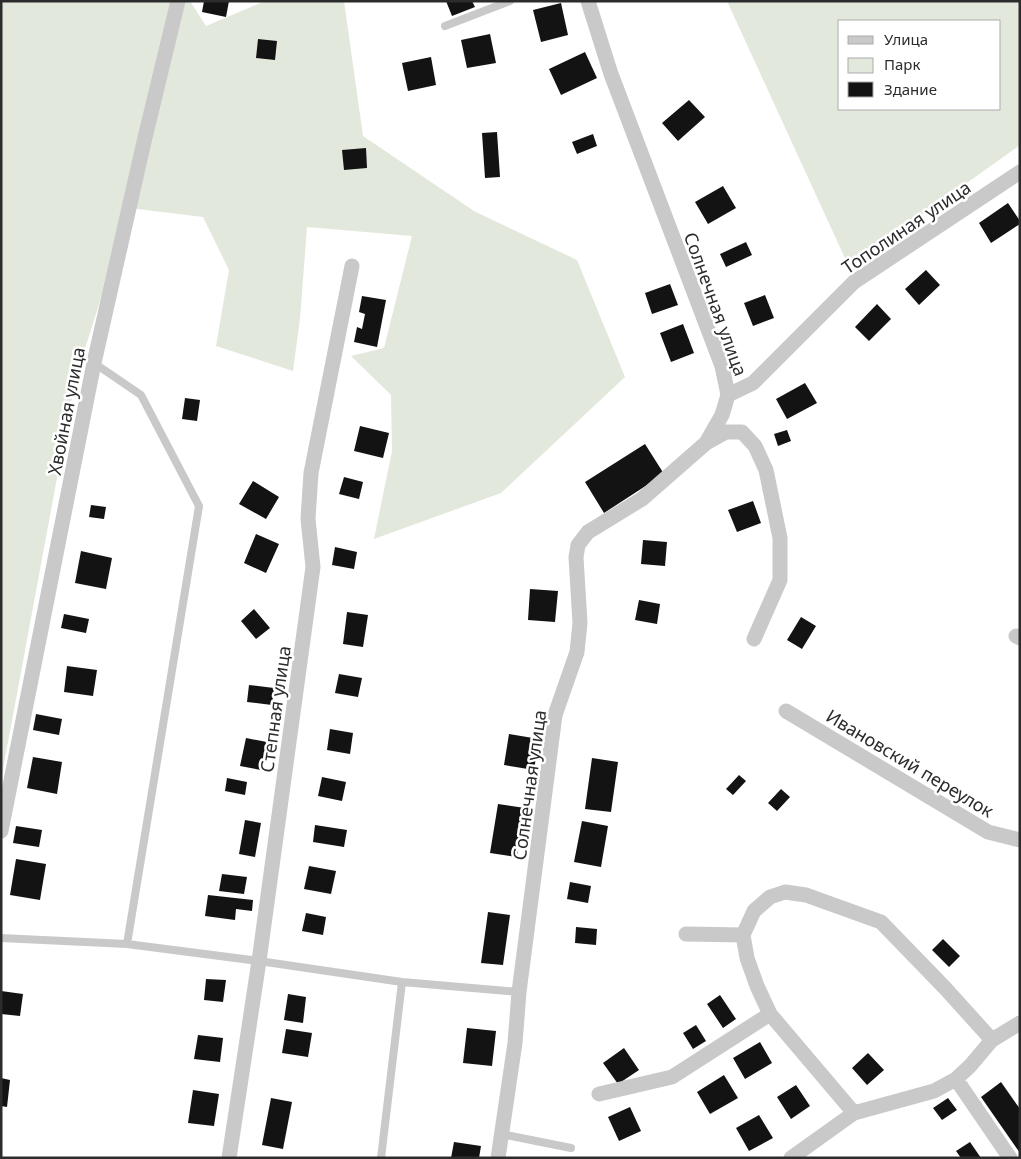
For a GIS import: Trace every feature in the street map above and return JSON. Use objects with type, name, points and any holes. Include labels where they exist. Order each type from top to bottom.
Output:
[{"type":"street","name":"Хвойная улица","points":[[1,830],[94,363],[178,1]]},
{"type":"street","name":"Солнечная улица","points":[[498,1158],[556,715],[578,652],[580,623],[576,557],[578,545],[588,532],[642,499],[706,443],[722,415],[728,396],[722,366],[611,74],[588,1]]},
{"type":"street","name":"Тополиная улица","points":[[728,396],[753,383],[854,282],[1020,172]]},
{"type":"street","name":"Степная улица","points":[[229,1158],[259,961],[313,568],[308,519],[311,473],[352,266]]},
{"type":"street","points":[[706,443],[726,432],[742,432],[755,446],[766,470],[780,538],[780,580],[754,639]]},
{"type":"street","name":"Ивановский переулок","points":[[786,711],[988,832],[1019,839]]},
{"type":"street","points":[[854,1113],[770,1014],[757,986],[747,958],[743,935],[754,911],[770,897],[785,892],[806,895],[881,922],[992,1040]]},
{"type":"street","points":[[686,934],[743,935]]},
{"type":"street","points":[[599,1094],[672,1077],[770,1014]]},
{"type":"street","points":[[791,1158],[854,1113],[934,1091],[956,1079],[992,1040],[1020,1023]]},
{"type":"street","points":[[956,1079],[1010,1158]]},
{"type":"lane","points":[[445,26],[510,1]]},
{"type":"lane","points":[[94,363],[141,395],[199,506],[127,944]]},
{"type":"lane","points":[[1,938],[127,944],[402,982],[519,992]]},
{"type":"lane","points":[[381,1158],[402,982]]},
{"type":"lane","points":[[502,1134],[571,1148]]},
{"type":"green space","points":[[1,1],[190,1],[206,26],[265,1],[344,1],[363,136],[474,211],[577,260],[625,377],[501,493],[374,539],[392,451],[391,395],[351,356],[384,348],[412,236],[307,227],[300,319],[293,371],[216,346],[229,270],[203,217],[129,208],[75,381],[1,780]]},
{"type":"green space","points":[[727,1],[1020,1],[1020,145],[849,267]]},
{"type":"building","points":[[204,1],[229,1],[226,17],[202,12]]},
{"type":"building","points":[[446,1],[472,1],[475,7],[452,16]]},
{"type":"building","points":[[561,3],[568,35],[541,42],[533,10]]},
{"type":"building","points":[[490,34],[496,63],[467,68],[461,40]]},
{"type":"building","points":[[258,39],[277,41],[275,60],[256,58]]},
{"type":"building","points":[[585,52],[597,78],[561,95],[549,69]]},
{"type":"building","points":[[431,57],[436,85],[408,91],[402,63]]},
{"type":"building","points":[[689,100],[705,117],[678,141],[662,123]]},
{"type":"building","points":[[497,132],[500,177],[485,178],[482,133]]},
{"type":"building","points":[[593,134],[597,146],[577,154],[572,142]]},
{"type":"building","points":[[366,148],[367,168],[344,170],[342,150]]},
{"type":"building","points":[[723,186],[736,208],[708,224],[695,202]]},
{"type":"building","points":[[1008,203],[1020,224],[991,243],[979,223]]},
{"type":"building","points":[[746,242],[752,255],[726,267],[720,254]]},
{"type":"building","points":[[926,270],[940,285],[919,305],[905,289]]},
{"type":"building","points":[[670,284],[678,305],[652,314],[645,293]]},
{"type":"building","points":[[765,295],[774,318],[753,326],[744,303]]},
{"type":"building","points":[[362,296],[386,300],[377,347],[354,342],[357,327],[362,329],[365,314],[359,312]]},
{"type":"building","points":[[877,304],[891,319],[869,341],[855,327]]},
{"type":"building","points":[[683,324],[694,353],[671,362],[660,333]]},
{"type":"building","points":[[805,383],[817,403],[787,419],[776,399]]},
{"type":"building","points":[[185,398],[200,400],[197,421],[182,419]]},
{"type":"building","points":[[360,426],[389,433],[383,458],[354,451]]},
{"type":"building","points":[[787,430],[791,441],[778,446],[774,434]]},
{"type":"building","points":[[645,444],[664,474],[604,513],[585,482]]},
{"type":"building","points":[[344,477],[363,482],[359,499],[339,494]]},
{"type":"building","points":[[253,481],[279,497],[266,519],[239,504]]},
{"type":"building","points":[[753,501],[761,523],[737,532],[728,510]]},
{"type":"building","points":[[91,505],[106,507],[104,519],[89,517]]},
{"type":"building","points":[[256,534],[279,544],[266,573],[244,563]]},
{"type":"building","points":[[643,540],[667,542],[665,566],[641,564]]},
{"type":"building","points":[[335,547],[357,552],[354,569],[332,565]]},
{"type":"building","points":[[81,551],[112,558],[106,589],[75,583]]},
{"type":"building","points":[[530,589],[558,591],[555,622],[528,620]]},
{"type":"building","points":[[639,600],[660,604],[657,624],[635,620]]},
{"type":"building","points":[[254,609],[270,628],[256,639],[241,621]]},
{"type":"building","points":[[347,612],[368,615],[363,647],[343,644]]},
{"type":"building","points":[[64,614],[89,619],[86,633],[61,628]]},
{"type":"building","points":[[801,617],[816,626],[802,649],[787,640]]},
{"type":"building","points":[[67,666],[97,670],[93,696],[64,692]]},
{"type":"building","points":[[339,674],[362,678],[358,697],[335,693]]},
{"type":"building","points":[[249,685],[274,688],[272,705],[247,702]]},
{"type":"building","points":[[36,714],[62,719],[59,735],[33,730]]},
{"type":"building","points":[[330,729],[353,733],[350,754],[327,750]]},
{"type":"building","points":[[509,734],[539,739],[534,770],[504,765]]},
{"type":"building","points":[[246,738],[267,742],[261,770],[240,766]]},
{"type":"building","points":[[33,757],[62,762],[57,794],[27,788]]},
{"type":"building","points":[[592,758],[618,762],[611,812],[585,809]]},
{"type":"building","points":[[739,775],[746,781],[733,795],[726,789]]},
{"type":"building","points":[[322,777],[346,782],[342,801],[318,796]]},
{"type":"building","points":[[227,778],[247,782],[245,795],[225,791]]},
{"type":"building","points":[[781,789],[790,797],[777,811],[768,803]]},
{"type":"building","points":[[498,804],[525,808],[517,857],[490,853]]},
{"type":"building","points":[[245,820],[261,823],[255,857],[239,854]]},
{"type":"building","points":[[582,821],[608,826],[601,867],[574,862]]},
{"type":"building","points":[[315,825],[347,830],[344,847],[313,842]]},
{"type":"building","points":[[16,826],[42,830],[39,847],[13,843]]},
{"type":"building","points":[[16,859],[46,864],[40,900],[10,895]]},
{"type":"building","points":[[309,866],[336,871],[331,894],[304,889]]},
{"type":"building","points":[[222,874],[247,877],[244,894],[219,891]]},
{"type":"building","points":[[570,882],[591,886],[588,903],[567,899]]},
{"type":"building","points":[[208,895],[253,900],[252,911],[236,909],[235,920],[205,916]]},
{"type":"building","points":[[488,912],[510,915],[503,965],[481,963]]},
{"type":"building","points":[[306,913],[326,917],[323,935],[302,931]]},
{"type":"building","points":[[576,927],[597,929],[596,945],[575,943]]},
{"type":"building","points":[[943,939],[960,956],[949,967],[932,950]]},
{"type":"building","points":[[206,979],[226,980],[223,1002],[204,1000]]},
{"type":"building","points":[[1,991],[23,994],[20,1016],[1,1014]]},
{"type":"building","points":[[288,994],[306,997],[303,1023],[284,1020]]},
{"type":"building","points":[[720,995],[736,1019],[723,1028],[707,1004]]},
{"type":"building","points":[[696,1025],[706,1041],[693,1049],[683,1033]]},
{"type":"building","points":[[467,1028],[496,1031],[492,1066],[463,1063]]},
{"type":"building","points":[[286,1029],[312,1033],[308,1057],[282,1053]]},
{"type":"building","points":[[198,1035],[223,1038],[220,1062],[194,1059]]},
{"type":"building","points":[[760,1042],[772,1063],[745,1079],[733,1058]]},
{"type":"building","points":[[624,1048],[639,1070],[618,1084],[603,1063]]},
{"type":"building","points":[[868,1053],[884,1070],[867,1085],[852,1068]]},
{"type":"building","points":[[724,1075],[738,1098],[710,1114],[697,1092]]},
{"type":"building","points":[[1,1078],[10,1080],[7,1107],[1,1106]]},
{"type":"building","points":[[1001,1082],[1020,1109],[1020,1153],[981,1097]]},
{"type":"building","points":[[796,1085],[810,1106],[791,1119],[777,1097]]},
{"type":"building","points":[[193,1090],[219,1094],[214,1126],[188,1123]]},
{"type":"building","points":[[271,1098],[292,1102],[283,1149],[262,1145]]},
{"type":"building","points":[[948,1098],[957,1110],[942,1120],[933,1108]]},
{"type":"building","points":[[630,1107],[641,1131],[619,1141],[608,1117]]},
{"type":"building","points":[[759,1115],[773,1138],[749,1151],[736,1128]]},
{"type":"building","points":[[454,1142],[481,1146],[479,1158],[451,1158]]},
{"type":"building","points":[[970,1142],[981,1158],[961,1158],[956,1151]]}]
